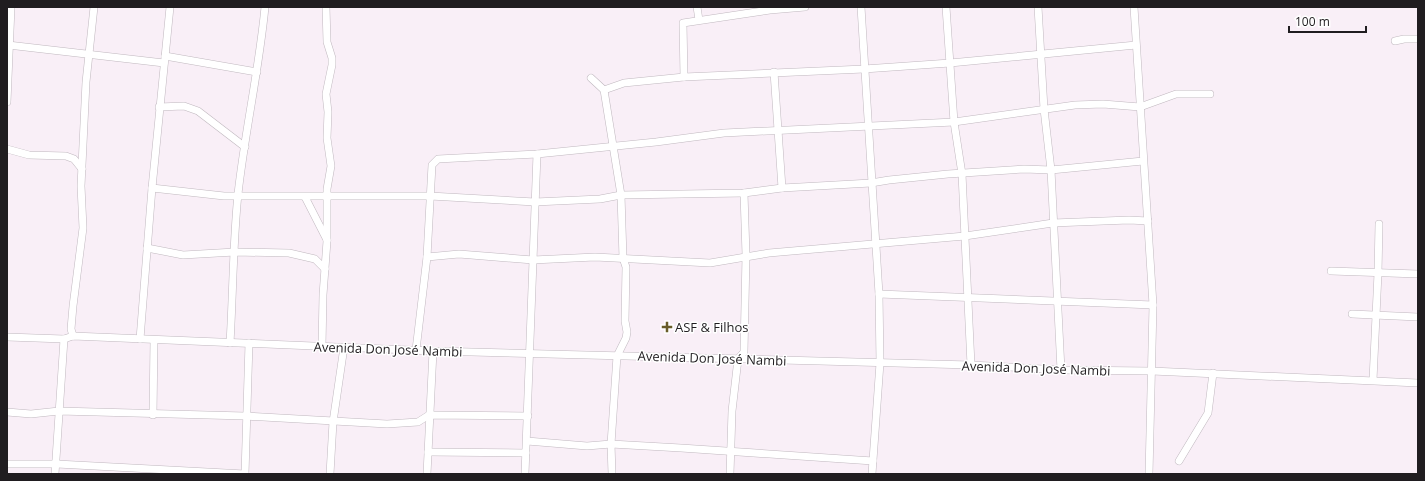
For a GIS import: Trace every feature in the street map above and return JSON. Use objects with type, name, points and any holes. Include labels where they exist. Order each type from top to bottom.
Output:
[{"type":"street","points":[[7,102],[8,45],[11,7]]},
{"type":"street","points":[[73,336],[73,306],[83,228],[82,169],[94,7]]},
{"type":"street","points":[[140,339],[152,188],[170,7]]},
{"type":"street","points":[[230,343],[238,195],[257,72],[265,7]]},
{"type":"street","points":[[322,346],[327,241],[327,189],[330,166],[327,138],[326,94],[331,78],[332,58],[327,42],[326,7]]},
{"type":"street","points":[[697,7],[699,20]]},
{"type":"street","points":[[684,77],[681,28],[683,23],[805,7]]},
{"type":"street","points":[[861,7],[875,244],[880,294],[880,363],[872,474]]},
{"type":"street","points":[[946,7],[954,122],[962,174],[972,365]]},
{"type":"street","points":[[1038,7],[1044,108],[1051,170],[1061,370]]},
{"type":"street","points":[[1134,7],[1153,304],[1149,474]]},
{"type":"street","points":[[1395,41],[1404,39],[1418,39]]},
{"type":"street","points":[[8,45],[90,55],[165,60],[257,72]]},
{"type":"street","points":[[604,90],[624,83],[684,77],[864,69],[950,63],[1136,45]]},
{"type":"street","points":[[774,72],[782,188]]},
{"type":"street","points":[[591,78],[604,90],[621,195],[623,258],[626,267],[625,321],[627,332],[626,338],[617,356],[611,444],[612,474]]},
{"type":"street","points":[[416,350],[427,257],[432,165],[438,159],[537,154],[724,132],[954,122],[1044,108],[1103,104],[1140,107],[1176,94],[1210,94]]},
{"type":"street","points":[[160,107],[184,106],[198,111],[245,147]]},
{"type":"street","points":[[7,149],[29,155],[66,156],[74,159],[82,169]]},
{"type":"street","points":[[525,474],[537,154]]},
{"type":"street","points":[[152,188],[224,196],[430,196],[535,202],[600,199],[621,195],[744,192],[782,188],[871,183],[903,178],[1024,169],[1051,170],[1143,161]]},
{"type":"street","points":[[730,474],[732,411],[738,359],[744,352],[746,255],[744,192]]},
{"type":"street","points":[[305,196],[327,241]]},
{"type":"street","points":[[427,257],[460,254],[533,260],[623,258],[723,262],[746,255],[965,236],[1053,222],[1148,221]]},
{"type":"street","points":[[1373,380],[1377,316],[1379,224]]},
{"type":"street","points":[[147,248],[183,255],[235,252],[289,252],[315,259],[325,269]]},
{"type":"street","points":[[315,259],[326,254]]},
{"type":"street","points":[[1331,271],[1378,274],[1418,274]]},
{"type":"street","points":[[880,294],[968,299],[1153,304]]},
{"type":"street","points":[[1352,314],[1418,317]]},
{"type":"street","name":"Avenida Don José Nambi","points":[[7,337],[64,339],[73,336],[416,350],[433,352],[972,365],[1061,370],[1213,373],[1418,383]]},
{"type":"street","points":[[55,474],[57,464],[64,339]]},
{"type":"street","points":[[153,415],[154,340]]},
{"type":"street","points":[[7,464],[57,464],[245,474],[247,438],[245,416],[249,343]]},
{"type":"street","points":[[330,474],[333,422],[344,348]]},
{"type":"street","points":[[427,474],[433,352]]},
{"type":"street","points":[[1179,461],[1208,413],[1213,373]]},
{"type":"street","points":[[7,412],[31,414],[59,411],[153,415],[245,416],[333,422],[406,424],[418,422],[429,415],[528,416]]},
{"type":"street","points":[[527,441],[587,446],[611,444],[731,451],[873,462]]},
{"type":"street","points":[[428,452],[526,453]]},
{"type":"place","name":"ASF & Filhos","points":[[667,327]]}]
